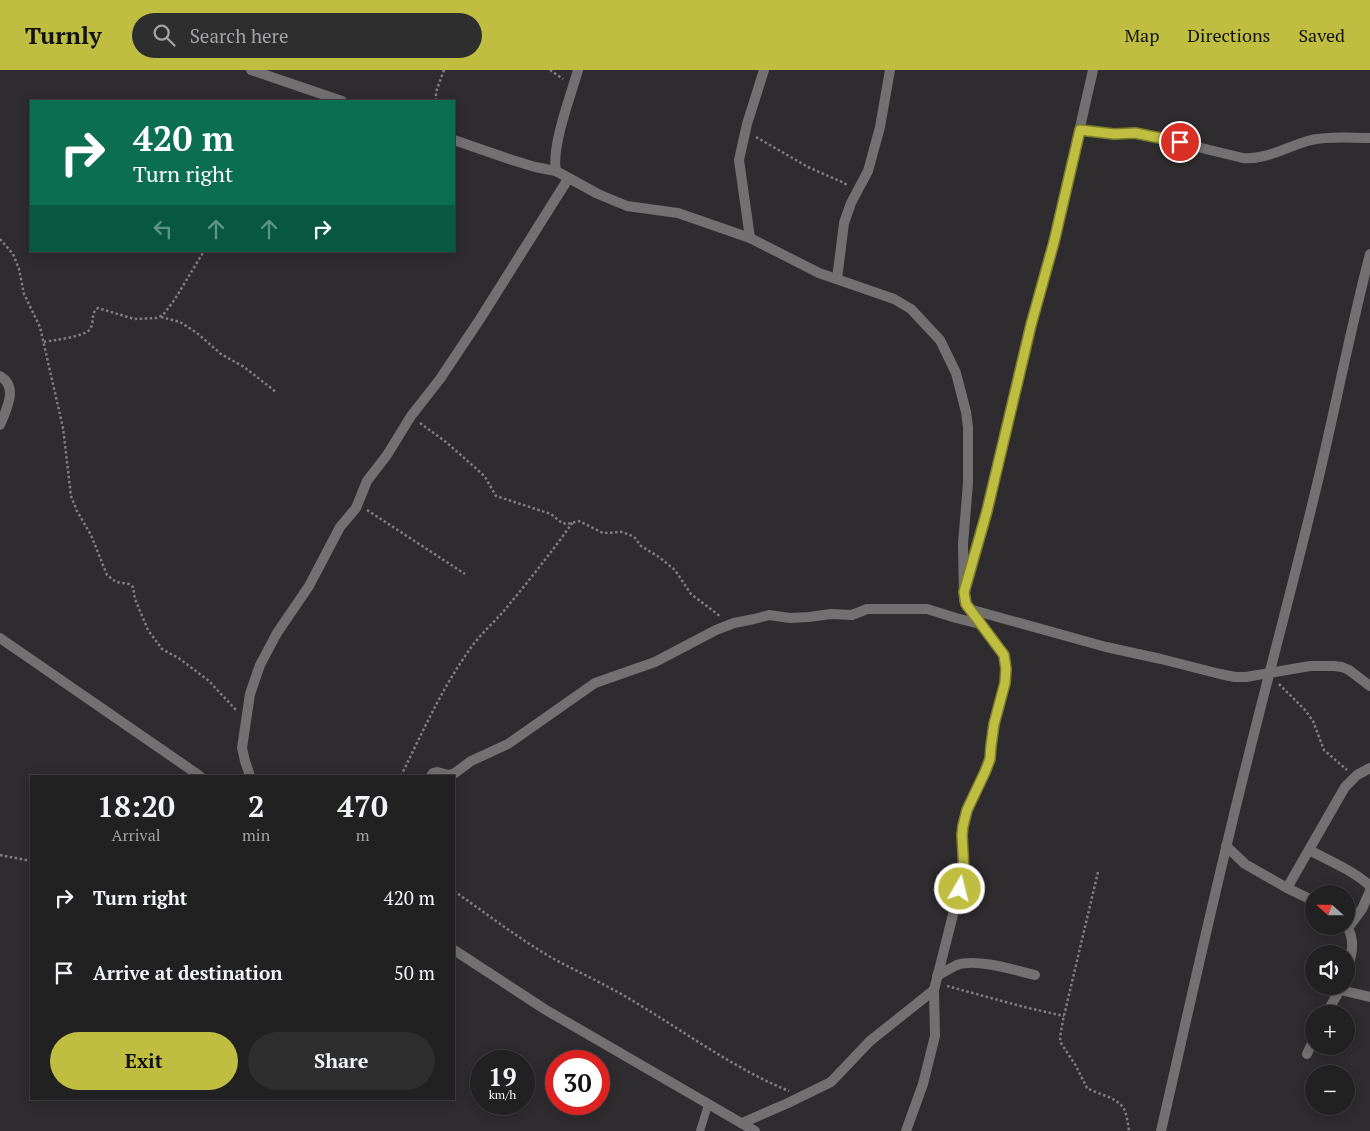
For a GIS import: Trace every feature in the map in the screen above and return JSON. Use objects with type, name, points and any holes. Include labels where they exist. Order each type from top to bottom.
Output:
[{"type":"street","points":[[251,70],[339,100]]},
{"type":"street","points":[[556,171],[554,163],[559,137],[578,70]]},
{"type":"street","points":[[750,238],[739,160],[747,124],[764,70]]},
{"type":"street","points":[[837,279],[844,223],[868,171],[880,127],[890,70]]},
{"type":"street","points":[[964,592],[987,511],[1031,325],[1054,242],[1093,70]]},
{"type":"street","points":[[1080,130],[1114,134],[1135,133],[1252,159],[1270,155],[1312,140],[1370,138]]},
{"type":"street","points":[[455,140],[535,167],[556,171],[598,194],[627,206],[678,213],[750,238],[820,273],[894,299],[911,309],[940,340],[956,372],[968,427],[968,483],[963,544],[964,600],[1004,655],[1006,669],[1005,683],[994,724],[990,759],[967,810],[963,826],[964,871],[935,983],[935,1036],[923,1084],[906,1131]]},
{"type":"street","points":[[250,775],[242,748],[250,694],[260,665],[277,633],[309,586],[340,527],[356,508],[367,481],[387,455],[411,416],[440,379],[480,319],[568,178]]},
{"type":"street","points":[[1161,1131],[1226,846],[1327,446],[1370,254]]},
{"type":"street","points":[[0,376],[7,381],[10,394],[0,425]]},
{"type":"street","points":[[431,775],[437,772],[456,773],[471,761],[508,744],[595,683],[655,662],[730,624],[769,615],[790,618],[832,614],[852,615],[874,609],[927,609],[980,624]]},
{"type":"street","points":[[969,609],[1106,647],[1235,677],[1268,675],[1310,666],[1334,666],[1349,670],[1370,686]]},
{"type":"street","points":[[0,638],[199,775]]},
{"type":"street","points":[[1288,888],[1345,787],[1358,775],[1370,768]]},
{"type":"street","points":[[1226,846],[1245,864],[1305,896]]},
{"type":"street","points":[[1309,850],[1338,865],[1370,886]]},
{"type":"street","points":[[1355,917],[1362,909],[1370,891]]},
{"type":"street","points":[[455,951],[546,1010],[755,1131]]},
{"type":"street","points":[[742,1123],[831,1082],[870,1041],[958,965],[967,963],[981,964],[1035,975]]},
{"type":"street","points":[[1355,992],[1370,997]]},
{"type":"lane","points":[[700,1131],[708,1105]]},
{"type":"path","points":[[436,100],[436,92],[444,70]]},
{"type":"path","points":[[550,70],[563,79],[572,91]]},
{"type":"path","points":[[747,124],[751,133],[758,139],[808,167],[844,183],[851,190],[852,203]]},
{"type":"path","points":[[0,239],[13,254],[19,269],[24,294],[40,328],[63,428],[71,496],[77,511],[91,535],[107,575],[116,582],[132,585],[134,599],[148,630],[162,649],[180,659],[209,681],[241,715],[246,727]]},
{"type":"path","points":[[44,342],[74,337],[88,332],[93,311],[98,308],[134,319],[156,318],[163,314],[175,299],[203,252]]},
{"type":"path","points":[[159,316],[180,322],[197,333],[221,354],[244,367],[276,392]]},
{"type":"path","points":[[411,416],[446,442],[480,472],[496,496],[551,514],[562,523],[582,523],[603,533],[622,532],[630,535],[641,546],[675,570],[691,594],[730,624]]},
{"type":"path","points":[[358,504],[465,574]]},
{"type":"path","points":[[401,775],[454,672],[471,647],[544,562],[573,522]]},
{"type":"path","points":[[1268,675],[1305,710],[1313,721],[1324,750],[1345,768],[1354,779]]},
{"type":"path","points":[[0,855],[30,861]]},
{"type":"path","points":[[1098,872],[1060,1038],[1061,1044],[1076,1066],[1087,1088],[1122,1104],[1126,1113],[1129,1131]]},
{"type":"path","points":[[455,892],[520,937],[554,958],[618,992],[727,1060],[769,1082],[802,1096]]},
{"type":"path","points":[[935,983],[1064,1016]]},
{"type":"route","points":[[960,889],[964,871],[963,826],[967,810],[990,759],[994,724],[1005,683],[1006,669],[1004,655],[966,604],[964,592],[987,511],[1080,130],[1114,134],[1135,133],[1180,142]]}]
